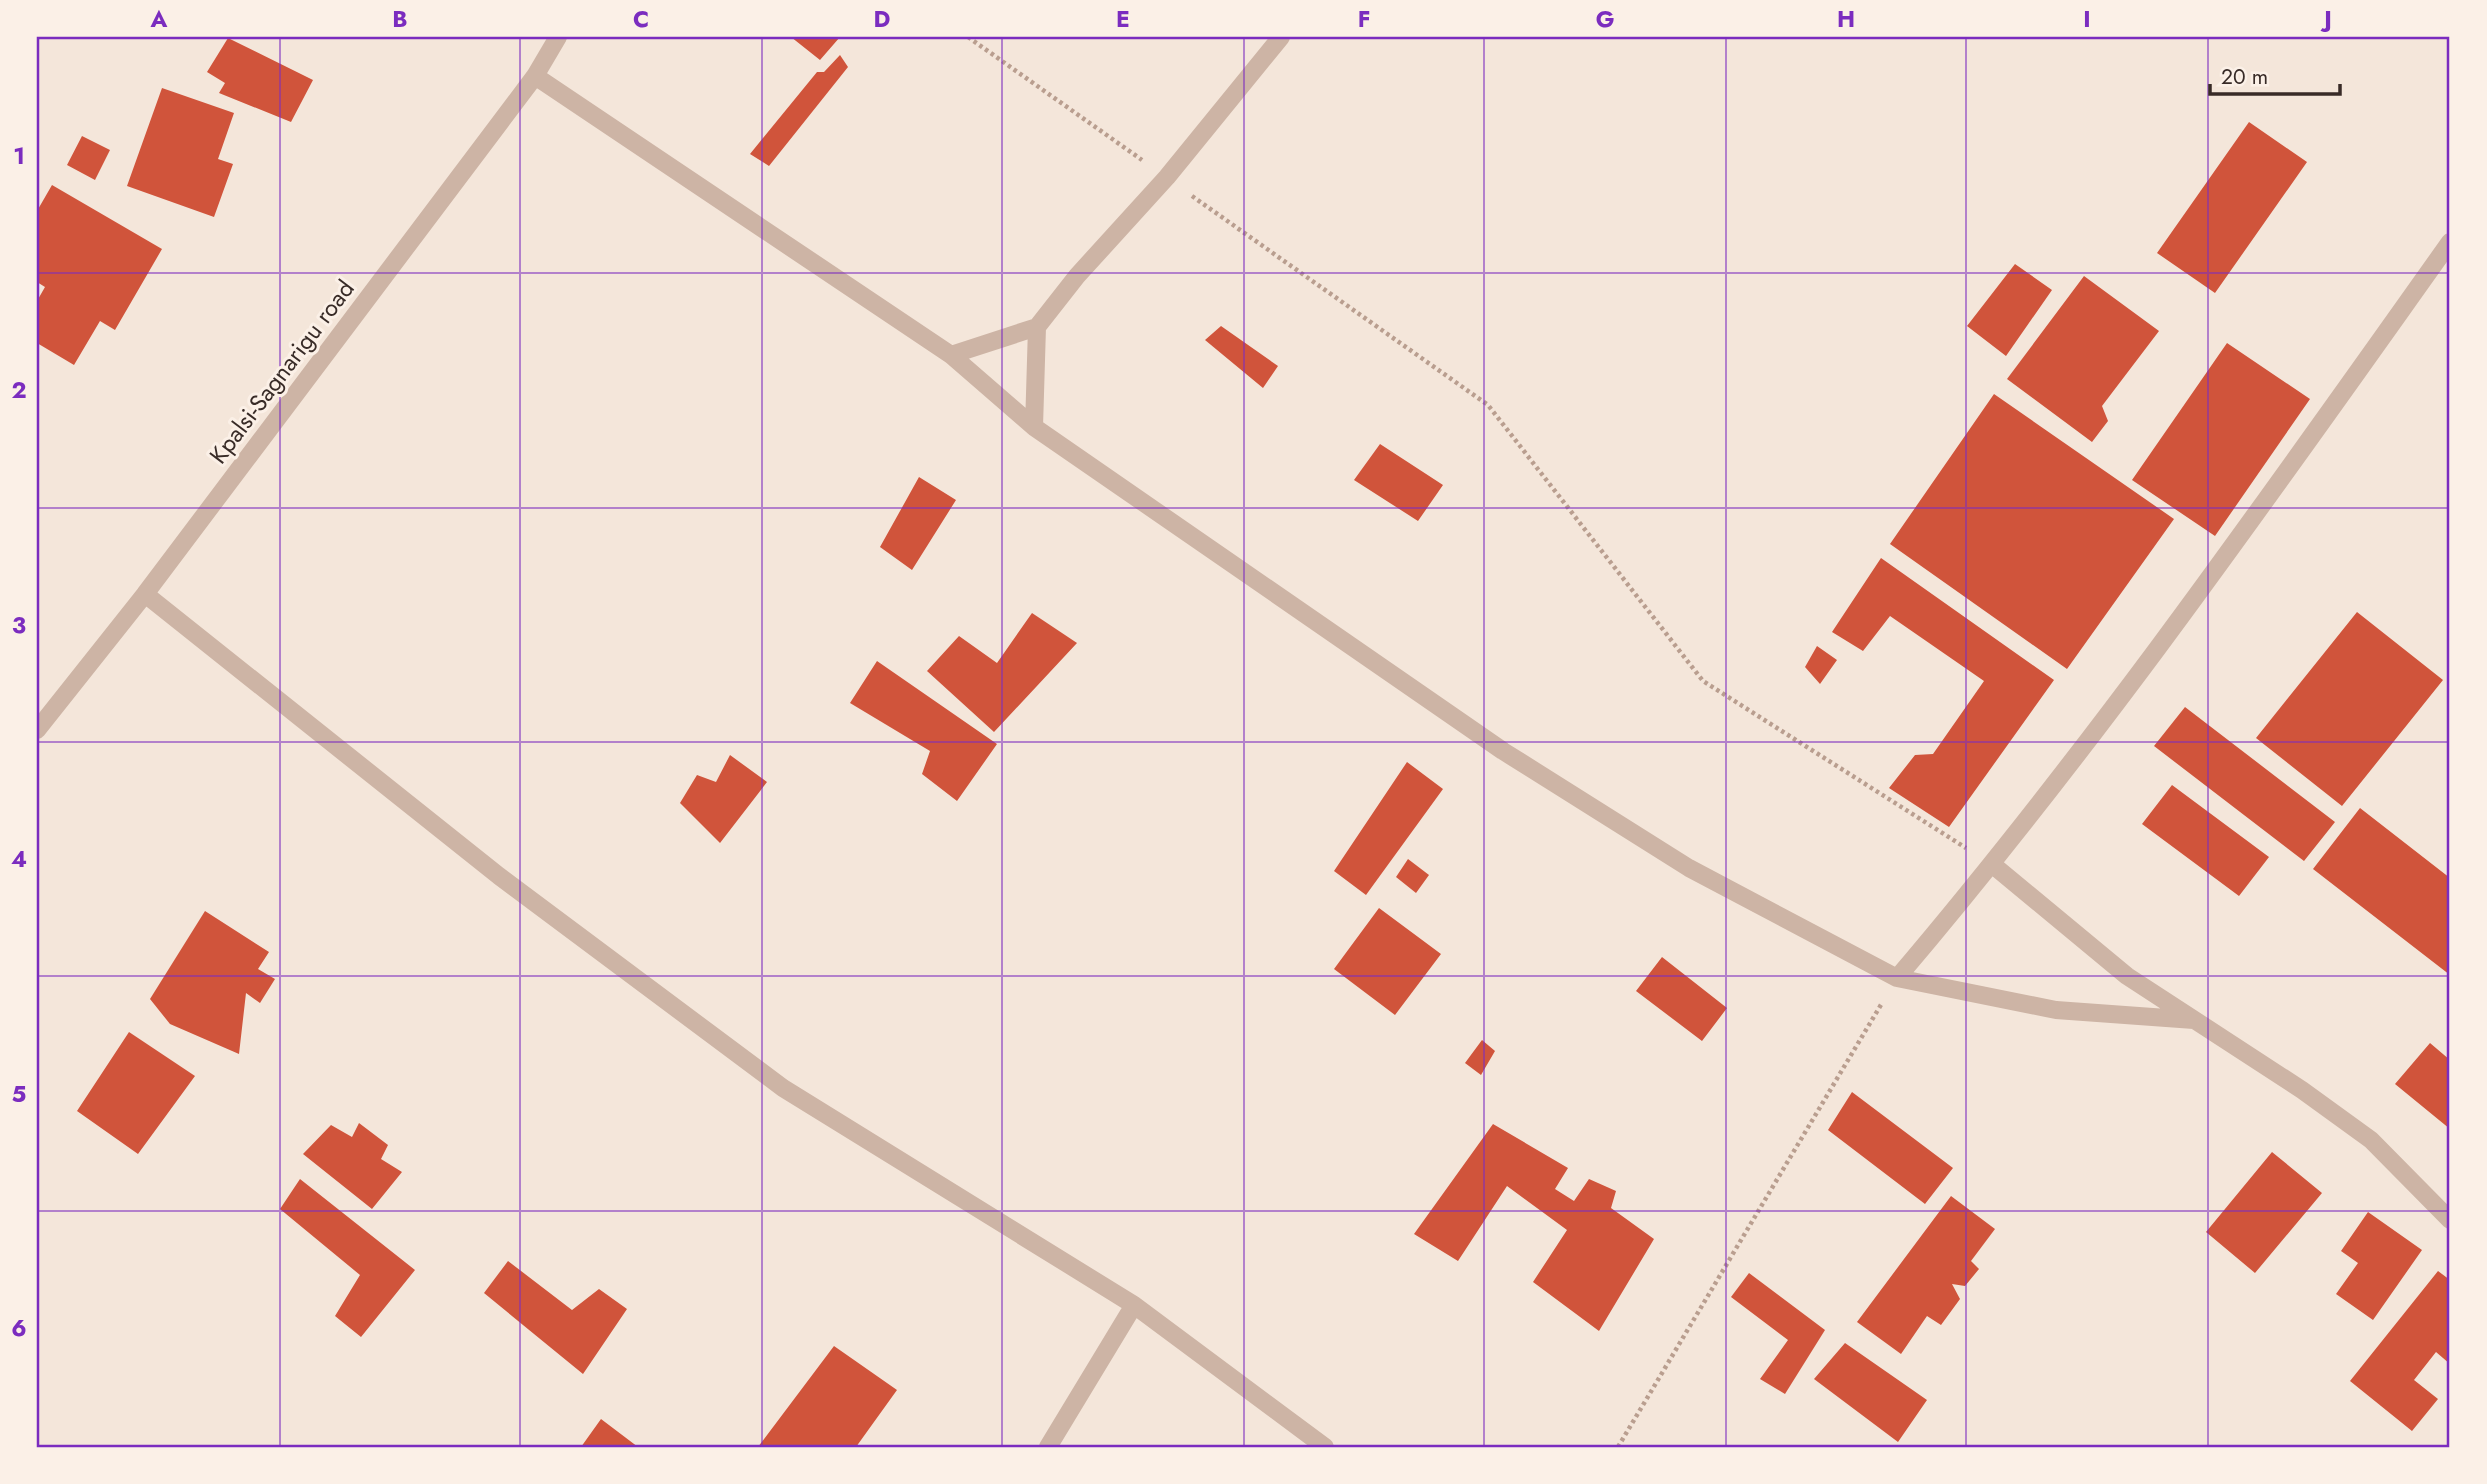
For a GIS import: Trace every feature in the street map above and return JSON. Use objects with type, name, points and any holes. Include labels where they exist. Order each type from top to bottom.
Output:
[{"type":"street","name":"Kpalsi-Sagnarigu road","points":[[37,730],[145,594],[535,76],[558,37]]},
{"type":"street","points":[[951,355],[1037,327],[1076,276],[1167,177],[1281,37]]},
{"type":"street","points":[[535,76],[951,355],[1034,427],[1590,808],[1689,867],[1897,978],[2056,1010],[2194,1020]]},
{"type":"street","points":[[1897,978],[1993,865],[2231,550],[2450,242]]},
{"type":"street","points":[[1034,427],[1037,327]]},
{"type":"street","points":[[145,594],[499,876],[783,1088],[1134,1305],[1325,1447]]},
{"type":"street","points":[[1993,865],[2127,975],[2302,1090],[2371,1140],[2450,1220]]},
{"type":"street","points":[[1048,1447],[1134,1305]]},
{"type":"path","points":[[968,37],[1488,405],[1703,681],[1993,865]]},
{"type":"path","points":[[1618,1447],[1897,978]]},
{"type":"building","points":[[791,37],[840,37],[820,60]]},
{"type":"building","points":[[228,38],[313,80],[291,122],[219,93],[225,83],[207,72]]},
{"type":"building","points":[[840,55],[848,67],[769,166],[750,154],[817,72],[824,72]]},
{"type":"building","points":[[162,88],[234,113],[218,159],[233,164],[214,217],[127,186]]},
{"type":"building","points":[[2249,122],[2307,162],[2215,293],[2157,253]]},
{"type":"building","points":[[82,136],[110,150],[95,180],[67,165]]},
{"type":"building","points":[[52,185],[162,249],[115,330],[100,321],[74,365],[37,343],[37,301],[45,287],[37,282],[37,211]]},
{"type":"building","points":[[2015,264],[2052,290],[2006,356],[1967,326]]},
{"type":"building","points":[[2084,276],[2159,331],[2102,406],[2108,421],[2092,442],[2007,379]]},
{"type":"building","points":[[1221,326],[1278,366],[1263,388],[1205,340]]},
{"type":"building","points":[[2227,343],[2310,399],[2215,536],[2132,480]]},
{"type":"building","points":[[1994,394],[2174,519],[2067,669],[1890,544]]},
{"type":"building","points":[[1380,444],[1443,485],[1418,521],[1354,480]]},
{"type":"building","points":[[919,477],[956,500],[912,570],[880,547]]},
{"type":"building","points":[[1881,558],[2054,680],[1949,827],[1889,788],[1915,755],[1933,754],[1984,681],[1890,616],[1863,651],[1832,632]]},
{"type":"building","points":[[2357,612],[2443,680],[2342,806],[2256,738]]},
{"type":"building","points":[[1032,613],[1077,643],[994,732],[927,671],[959,636],[997,663]]},
{"type":"building","points":[[1817,646],[1837,660],[1820,684],[1805,667]]},
{"type":"building","points":[[877,661],[997,744],[957,801],[922,774],[930,751],[850,703]]},
{"type":"building","points":[[2185,707],[2335,822],[2304,861],[2154,746]]},
{"type":"building","points":[[730,755],[767,782],[720,843],[680,803],[697,775],[716,782]]},
{"type":"building","points":[[1407,762],[1443,789],[1366,895],[1334,871]]},
{"type":"building","points":[[2172,785],[2269,857],[2239,896],[2142,824]]},
{"type":"building","points":[[2360,808],[2450,878],[2450,975],[2313,869]]},
{"type":"building","points":[[1408,859],[1429,875],[1416,893],[1396,877]]},
{"type":"building","points":[[1379,908],[1441,954],[1395,1015],[1334,969]]},
{"type":"building","points":[[205,911],[269,952],[258,969],[275,979],[260,1003],[246,993],[239,1054],[170,1024],[150,999]]},
{"type":"building","points":[[1662,957],[1727,1008],[1702,1041],[1636,991]]},
{"type":"building","points":[[129,1032],[195,1076],[138,1154],[77,1111]]},
{"type":"building","points":[[1482,1040],[1495,1051],[1481,1075],[1465,1063]]},
{"type":"building","points":[[2430,1043],[2450,1060],[2450,1129],[2395,1084]]},
{"type":"building","points":[[1852,1092],[1953,1168],[1925,1204],[1828,1130]]},
{"type":"building","points":[[359,1123],[388,1145],[381,1159],[402,1172],[372,1209],[303,1154],[331,1125],[352,1137]]},
{"type":"building","points":[[1493,1124],[1568,1168],[1555,1189],[1574,1201],[1589,1179],[1616,1191],[1611,1208],[1654,1239],[1599,1331],[1533,1282],[1567,1230],[1507,1186],[1458,1261],[1414,1234]]},
{"type":"building","points":[[2272,1152],[2322,1193],[2255,1273],[2206,1232]]},
{"type":"building","points":[[300,1179],[415,1270],[361,1337],[335,1316],[360,1275],[280,1209]]},
{"type":"building","points":[[1951,1196],[1995,1229],[1971,1261],[1979,1269],[1965,1286],[1952,1284],[1960,1299],[1941,1325],[1927,1316],[1901,1354],[1857,1322]]},
{"type":"building","points":[[2368,1212],[2422,1250],[2373,1320],[2336,1294],[2358,1263],[2341,1251]]},
{"type":"building","points":[[508,1261],[572,1310],[599,1289],[627,1309],[583,1374],[484,1293]]},
{"type":"building","points":[[2438,1271],[2450,1280],[2450,1364],[2436,1352],[2414,1380],[2438,1399],[2412,1431],[2350,1381]]},
{"type":"building","points":[[1749,1273],[1825,1330],[1785,1394],[1760,1379],[1788,1340],[1731,1297]]},
{"type":"building","points":[[1845,1343],[1927,1400],[1898,1442],[1814,1379]]},
{"type":"building","points":[[834,1346],[897,1390],[856,1447],[758,1447]]},
{"type":"building","points":[[601,1419],[638,1447],[581,1447]]}]
